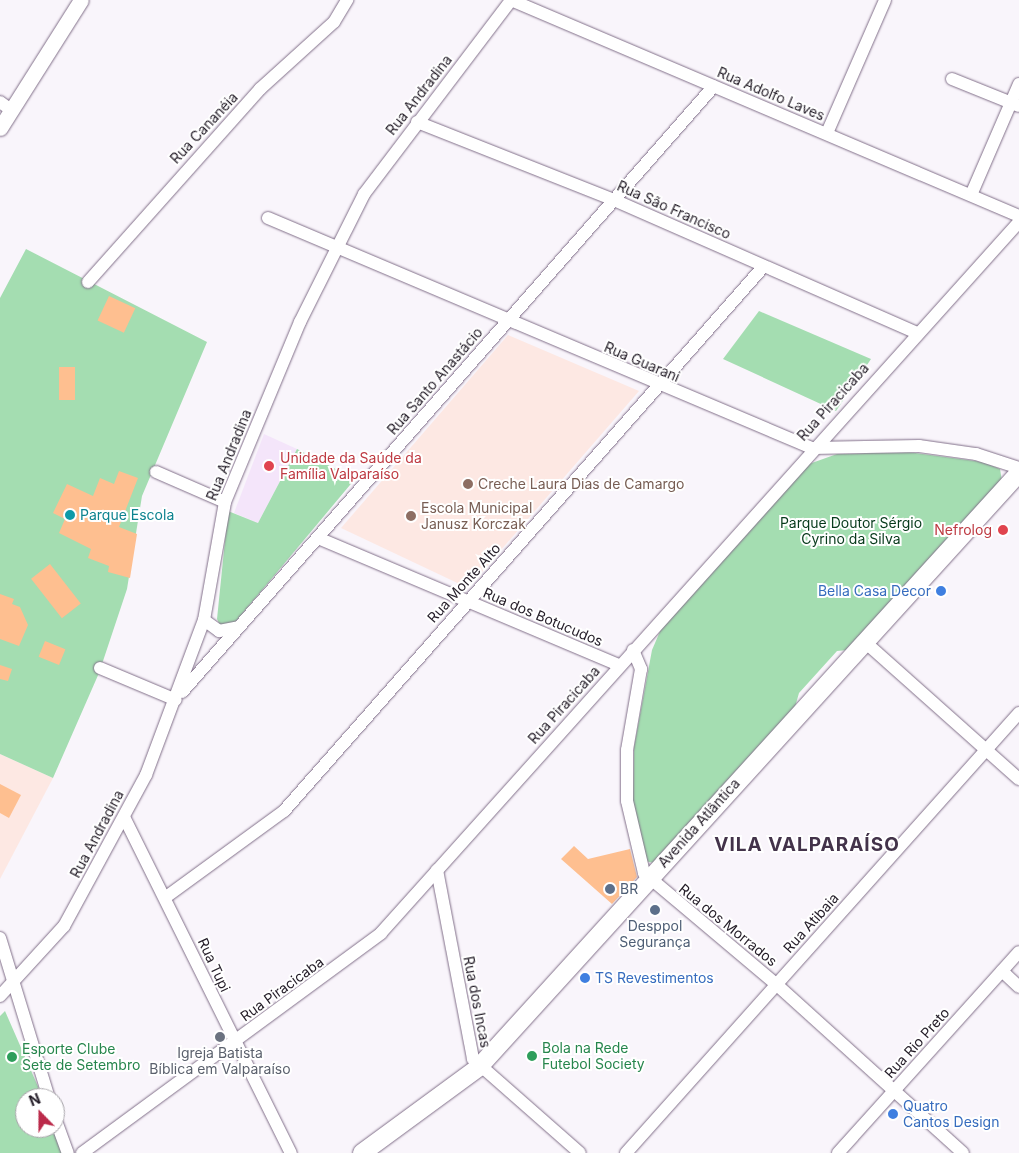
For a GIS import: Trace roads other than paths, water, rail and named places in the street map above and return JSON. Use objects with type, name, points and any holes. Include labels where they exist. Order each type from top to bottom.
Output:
[{"type":"main road","name":"Avenida Atlântica","points":[[362,1153],[478,1067],[1019,473]]},
{"type":"street","points":[[0,128],[4,108],[81,0]]},
{"type":"street","name":"Rua Cananéia","points":[[88,282],[260,89],[339,17],[347,0]]},
{"type":"street","name":"Rua Adolfo Laves","points":[[511,0],[1019,216]]},
{"type":"street","name":"Rua Andradina","points":[[0,996],[64,926],[124,817],[178,698],[204,620],[225,502],[336,248],[370,183],[511,0]]},
{"type":"street","points":[[827,133],[885,0]]},
{"type":"street","points":[[952,79],[1015,104]]},
{"type":"street","points":[[971,195],[1015,104],[1019,84]]},
{"type":"street","name":"Rua Santo Anastácio","points":[[178,698],[714,86]]},
{"type":"street","name":"Rua São Francisco","points":[[417,122],[614,200],[917,333]]},
{"type":"street","name":"Rua Guarani","points":[[268,218],[660,386],[812,448],[919,446],[976,454],[1019,468]]},
{"type":"street","name":"Rua Piracicaba","points":[[82,1153],[373,941],[812,448],[1019,222]]},
{"type":"street","name":"Rua Monte Alto","points":[[166,897],[284,811],[764,266]]},
{"type":"street","points":[[156,472],[225,502]]},
{"type":"street","name":"Rua dos Botucudos","points":[[318,538],[619,665]]},
{"type":"street","points":[[204,620],[219,631],[241,626]]},
{"type":"street","points":[[865,642],[985,751],[1019,779]]},
{"type":"street","points":[[633,650],[641,669],[627,750],[627,801],[648,879]]},
{"type":"street","points":[[100,668],[178,698]]},
{"type":"street","name":"Rua Atibaia","points":[[626,1153],[1019,714]]},
{"type":"street","name":"Rua Tupi","points":[[124,817],[166,897],[234,1044],[291,1153]]},
{"type":"street","name":"Rua dos Incas","points":[[437,870],[471,1052],[478,1067],[580,1153]]},
{"type":"street","name":"Rua dos Morrados","points":[[648,879],[776,984],[963,1153]]},
{"type":"street","points":[[0,938],[46,1088]]},
{"type":"street","name":"Rua Rio Preto","points":[[838,1153],[1019,952]]},
{"type":"street","points":[[1002,971],[1019,987]]},
{"type":"street","points":[[62,1138],[68,1153]]},
{"type":"place","name":"Unidade da Saúde da Família Valparaíso","points":[[269,466]]},
{"type":"place","name":"Creche Laura Dias de Camargo","points":[[468,484]]},
{"type":"place","name":"Parque Escola","points":[[70,515]]},
{"type":"place","name":"Escola Municipal Janusz Korczak","points":[[411,516]]},
{"type":"place","name":"Nefrolog","points":[[1003,530]]},
{"type":"place","name":"Bella Casa Decor","points":[[941,591]]},
{"type":"place","name":"BR","points":[[610,889]]},
{"type":"place","name":"Desppol Segurança","points":[[655,910]]},
{"type":"place","name":"TS Revestimentos","points":[[585,978]]},
{"type":"place","name":"Igreja Batista Bíblica em Valparaíso","points":[[220,1037]]},
{"type":"place","name":"Bola na Rede Futebol Society","points":[[532,1056]]},
{"type":"place","name":"Esporte Clube Sete de Setembro","points":[[12,1057]]},
{"type":"place","name":"Quatro Cantos Design","points":[[893,1114]]},
{"type":"district","name":"VILA VALPARAÍSO","points":[[807,845]]},
{"type":"park label","name":"Parque Doutor Sérgio Cyrino da Silva","points":[[851,532]]}]
